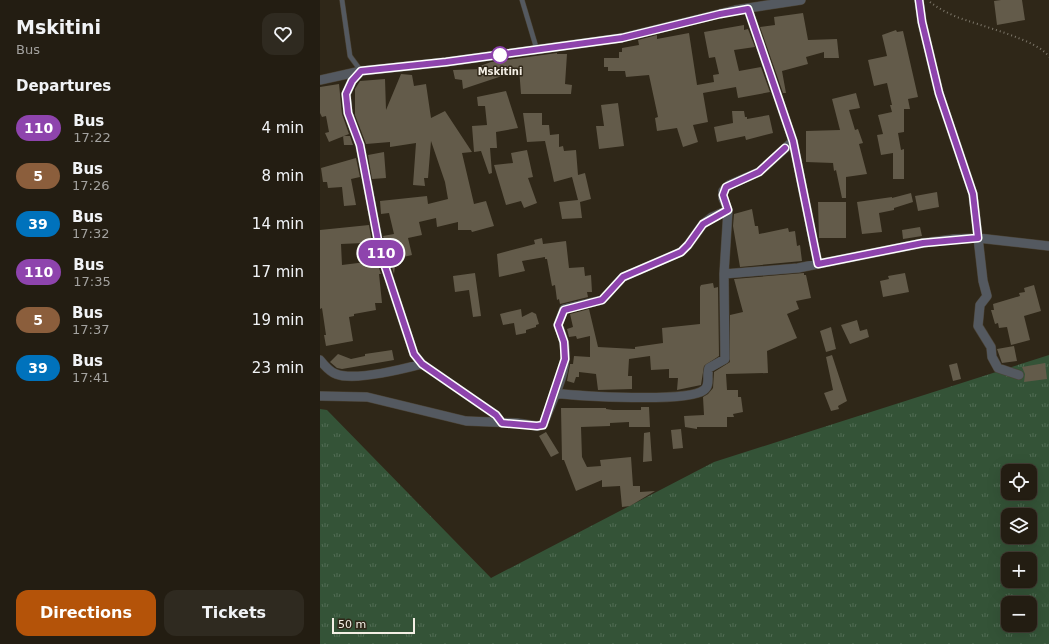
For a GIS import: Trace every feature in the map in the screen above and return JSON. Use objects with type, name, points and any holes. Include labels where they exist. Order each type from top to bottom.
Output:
[{"type":"street","points":[[320,80],[361,71],[446,62],[622,38],[728,12],[801,0]]},
{"type":"street","points":[[919,0],[922,22],[939,93],[972,188],[976,205],[978,238],[987,296],[980,305],[978,326],[991,347],[992,357],[998,368],[1019,375]]},
{"type":"street","points":[[748,9],[793,141],[818,264]]},
{"type":"street","points":[[361,71],[352,81],[346,94],[348,113],[360,145],[380,251],[414,354],[422,364],[496,415],[502,423]]},
{"type":"street","points":[[555,393],[572,396],[668,397],[689,396],[706,389],[708,386],[709,368],[725,359],[724,274],[728,210],[723,195],[726,187],[759,172],[793,141]]},
{"type":"street","points":[[320,396],[363,396],[466,421],[537,426],[543,425],[555,393],[565,359],[564,342],[558,325],[564,310],[602,300],[623,277],[681,252],[703,224],[728,210]]},
{"type":"street","points":[[724,274],[768,271],[818,264],[923,243],[978,238],[1049,246]]},
{"type":"street","points":[[320,360],[334,373],[345,376],[390,371],[422,364]]},
{"type":"lane","points":[[342,0],[350,56],[361,71]]},
{"type":"lane","points":[[522,0],[537,50]]},
{"type":"path","points":[[926,0],[955,16],[1019,39],[1039,48],[1046,52],[1049,57]]},
{"type":"green space","points":[[1049,355],[1049,644],[320,644],[320,409],[327,410],[491,578],[714,462]]},
{"type":"building","points":[[1022,0],[1025,20],[997,25],[994,1]]},
{"type":"building","points":[[803,13],[808,40],[837,39],[839,58],[824,58],[824,52],[806,57],[808,64],[782,71],[786,93],[783,93],[760,27],[775,25],[774,17]]},
{"type":"building","points":[[744,25],[744,30],[748,29],[755,47],[734,50],[739,71],[761,67],[770,92],[738,98],[736,87],[703,93],[708,122],[693,125],[698,142],[683,147],[677,128],[657,131],[655,118],[658,117],[649,75],[626,77],[625,71],[608,71],[608,67],[604,67],[604,58],[619,58],[619,52],[622,52],[622,48],[639,45],[638,40],[657,35],[657,39],[689,33],[697,85],[714,82],[713,75],[719,74],[715,57],[709,58],[704,32]]},
{"type":"building","points":[[896,30],[897,32],[903,31],[918,97],[908,99],[910,109],[904,109],[904,132],[898,133],[901,150],[904,149],[904,179],[893,179],[893,153],[881,155],[877,135],[883,134],[878,115],[892,112],[890,105],[892,105],[887,83],[874,86],[868,60],[887,56],[882,35]]},
{"type":"building","points":[[557,53],[567,54],[565,84],[572,85],[571,94],[521,94],[519,68],[501,74],[502,76],[463,89],[462,80],[455,79],[453,70],[481,69],[480,66],[491,62]]},
{"type":"building","points":[[401,74],[412,75],[414,86],[426,84],[431,118],[445,111],[472,152],[462,153],[474,204],[486,201],[494,226],[472,232],[471,230],[458,230],[458,222],[437,227],[436,218],[419,222],[422,235],[408,238],[412,255],[395,259],[396,266],[394,274],[383,236],[394,234],[389,213],[381,214],[380,201],[427,196],[428,204],[448,199],[445,182],[431,141],[428,178],[424,178],[425,186],[413,185],[416,143],[390,147],[390,142],[366,144],[355,115],[355,89],[360,81],[385,79],[386,110]]},
{"type":"building","points":[[339,84],[342,114],[349,134],[329,142],[325,133],[329,132],[326,116],[322,117],[320,113],[320,87]]},
{"type":"building","points":[[506,91],[518,128],[496,132],[497,148],[490,148],[492,173],[489,174],[481,151],[474,152],[472,126],[487,125],[485,106],[478,106],[477,97]]},
{"type":"building","points":[[856,93],[860,108],[849,110],[855,130],[858,129],[863,143],[859,144],[867,174],[846,177],[846,198],[842,198],[833,163],[806,162],[806,131],[840,130],[832,99]]},
{"type":"building","points":[[618,103],[624,146],[599,149],[596,126],[604,126],[601,105]]},
{"type":"building","points":[[732,111],[744,111],[747,119],[769,115],[773,133],[746,140],[745,136],[717,142],[714,127],[733,123]]},
{"type":"building","points":[[523,113],[542,113],[542,125],[549,125],[550,135],[559,134],[559,147],[563,146],[564,151],[576,150],[578,175],[585,173],[591,199],[580,202],[582,218],[562,219],[559,202],[578,200],[572,177],[554,182],[545,141],[527,142]]},
{"type":"building","points":[[343,136],[350,136],[353,145],[344,145]]},
{"type":"building","points":[[527,150],[533,177],[528,178],[537,203],[524,208],[521,201],[506,205],[494,165],[513,163],[511,153]]},
{"type":"building","points":[[384,152],[386,178],[372,179],[368,155]]},
{"type":"building","points":[[356,158],[360,177],[351,179],[356,205],[344,206],[342,187],[328,188],[327,182],[323,182],[321,168]]},
{"type":"building","points":[[937,192],[939,207],[918,211],[915,196]]},
{"type":"building","points":[[911,193],[913,202],[894,208],[894,210],[879,213],[882,232],[862,234],[857,202],[892,198]]},
{"type":"building","points":[[818,202],[846,202],[846,238],[819,238]]},
{"type":"building","points":[[752,209],[755,226],[758,226],[759,234],[788,228],[789,232],[795,231],[797,246],[800,245],[802,261],[740,267],[733,226],[734,214]]},
{"type":"building","points":[[369,225],[374,253],[381,274],[379,274],[382,303],[375,303],[376,310],[354,314],[354,316],[349,317],[353,341],[326,346],[322,308],[320,309],[320,230]],"holes":[[[363,243],[366,262],[342,265],[341,244]]]},
{"type":"building","points":[[920,227],[922,236],[903,239],[902,230]]},
{"type":"building","points":[[542,238],[543,244],[566,241],[569,268],[584,267],[585,276],[591,275],[592,292],[587,292],[588,297],[560,304],[559,299],[557,300],[555,285],[552,286],[547,259],[545,259],[545,257],[522,261],[525,271],[499,277],[497,254],[535,244],[534,240]]},
{"type":"building","points":[[475,273],[481,316],[473,317],[469,290],[455,292],[453,276]]},
{"type":"building","points":[[804,273],[804,275],[806,275],[811,298],[796,301],[799,309],[787,314],[797,338],[767,351],[768,373],[726,374],[727,390],[738,390],[738,397],[741,397],[743,412],[733,414],[734,417],[727,417],[727,427],[697,427],[697,429],[685,427],[684,416],[704,415],[703,397],[713,388],[714,372],[730,362],[730,315],[743,312],[734,279]]},
{"type":"building","points":[[905,273],[909,292],[883,297],[880,281],[889,279],[888,276]]},
{"type":"building","points":[[713,283],[714,288],[718,287],[719,356],[704,366],[701,385],[677,390],[678,378],[669,378],[669,369],[651,370],[650,356],[629,359],[628,376],[632,376],[632,389],[598,390],[596,374],[579,372],[579,377],[576,377],[574,383],[567,381],[570,364],[573,364],[574,356],[590,357],[590,336],[577,339],[576,336],[569,337],[567,329],[573,327],[570,314],[589,309],[598,347],[635,349],[635,347],[663,343],[662,328],[700,324],[700,287],[701,285]]},
{"type":"building","points":[[1034,285],[1041,311],[1024,316],[1030,340],[1011,345],[1007,327],[999,328],[998,323],[995,324],[991,310],[994,310],[993,304],[1020,296],[1019,293],[1025,292],[1024,288]]},
{"type":"building","points":[[521,309],[522,317],[532,312],[536,314],[539,324],[536,325],[536,327],[526,330],[526,333],[516,335],[514,323],[503,325],[500,314]]},
{"type":"building","points":[[857,320],[860,331],[867,329],[869,337],[850,344],[841,325]]},
{"type":"building","points":[[831,327],[836,349],[826,352],[820,331]]},
{"type":"building","points":[[1014,346],[1017,361],[1002,363],[997,349]]},
{"type":"building","points":[[392,350],[394,360],[342,369],[337,368],[330,362],[338,354],[351,359],[365,356],[365,354]]},
{"type":"building","points":[[832,355],[847,401],[838,406],[839,409],[831,411],[824,393],[833,390],[826,357]]},
{"type":"building","points":[[957,363],[961,379],[953,381],[949,365]]},
{"type":"building","points":[[1045,363],[1047,379],[1024,382],[1025,374],[1022,367]]},
{"type":"building","points":[[641,407],[649,407],[650,427],[629,427],[629,422],[610,423],[610,426],[581,427],[582,457],[587,467],[601,466],[600,460],[631,457],[633,486],[640,486],[640,492],[655,491],[630,506],[622,507],[620,486],[602,487],[602,480],[576,491],[564,460],[562,460],[561,408],[641,410]]},
{"type":"building","points":[[681,429],[683,448],[673,449],[671,430]]},
{"type":"building","points":[[546,432],[559,453],[551,457],[539,436]]},
{"type":"building","points":[[650,432],[652,461],[643,462],[644,433]]},
{"type":"bus line","name":"110","points":[[785,148],[772,162],[759,172],[735,182],[724,189],[723,195],[728,210],[712,217],[703,224],[686,248],[681,252],[629,273],[620,279],[607,296],[600,301],[581,304],[564,310],[558,325],[565,349],[563,370],[543,425],[537,426],[502,423],[496,415],[463,394],[416,359],[380,251],[367,177],[360,145],[348,113],[346,94],[352,81],[361,71],[566,47],[622,38],[735,10],[748,9],[793,141],[818,264],[923,243],[978,238],[976,205],[970,182],[939,93],[922,22],[919,0]]},
{"type":"place","name":"Mskitini","points":[[500,55]]}]
